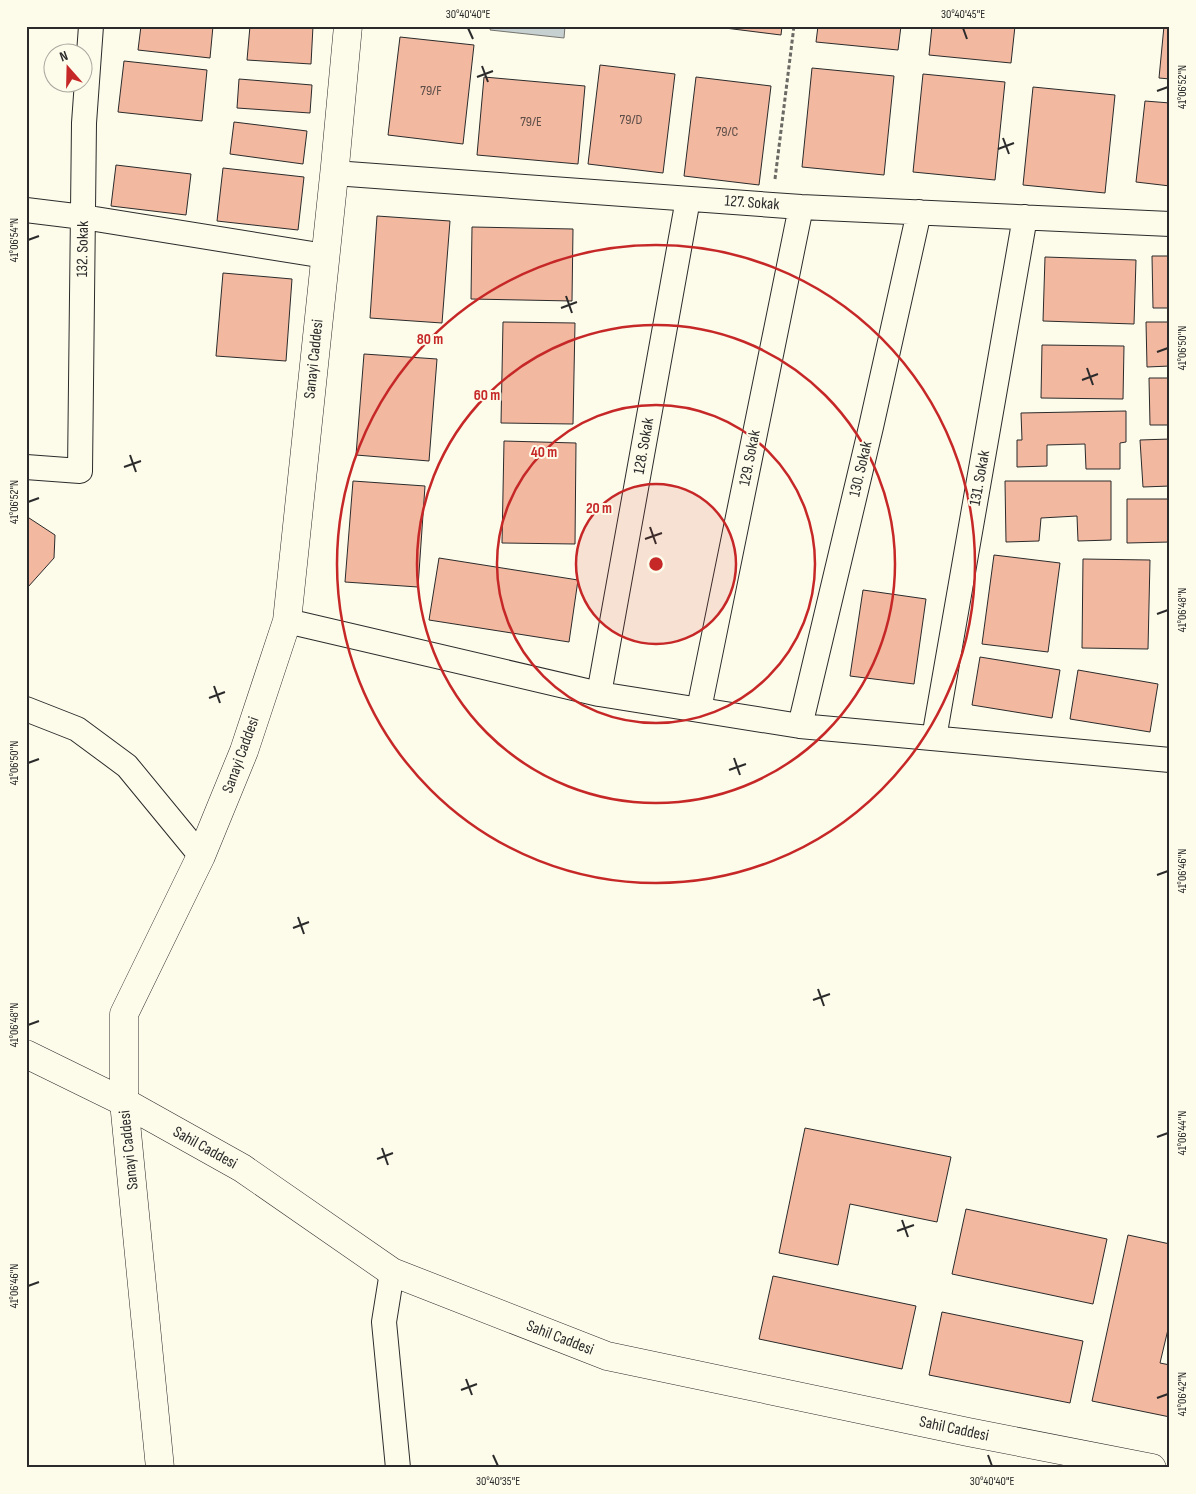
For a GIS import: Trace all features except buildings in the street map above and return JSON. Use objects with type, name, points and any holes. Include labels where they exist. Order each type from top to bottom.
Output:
[{"type":"street","name":"132. Sokak","points":[[26,467],[80,471],[84,123],[91,26]]},
{"type":"street","name":"Sanayi Caddesi","points":[[160,1468],[124,1102],[124,1014],[201,856],[244,751],[286,621],[326,256],[348,26]]},
{"type":"street","name":"127. Sokak","points":[[334,173],[801,207],[1170,224]]},
{"type":"street","name":"128. Sokak","points":[[598,694],[688,199]]},
{"type":"street","name":"129. Sokak","points":[[699,709],[801,207]]},
{"type":"street","points":[[26,210],[83,217],[326,256]]},
{"type":"street","name":"130. Sokak","points":[[800,726],[872,426],[919,212]]},
{"type":"street","name":"131. Sokak","points":[[934,738],[1025,217]]},
{"type":"street","points":[[286,621],[598,694],[800,726],[1170,760]]},
{"type":"street","points":[[26,709],[77,729],[126,766],[201,856]]},
{"type":"street","name":"Sahil Caddesi","points":[[26,1054],[124,1102],[242,1168],[392,1272],[607,1356],[968,1432],[1152,1468]]},
{"type":"street","points":[[392,1272],[384,1322],[398,1468]]},
{"type":"path","points":[[772,205],[794,26]]},
{"type":"shaded area","points":[[491,26],[565,26],[564,38],[490,30]]}]
